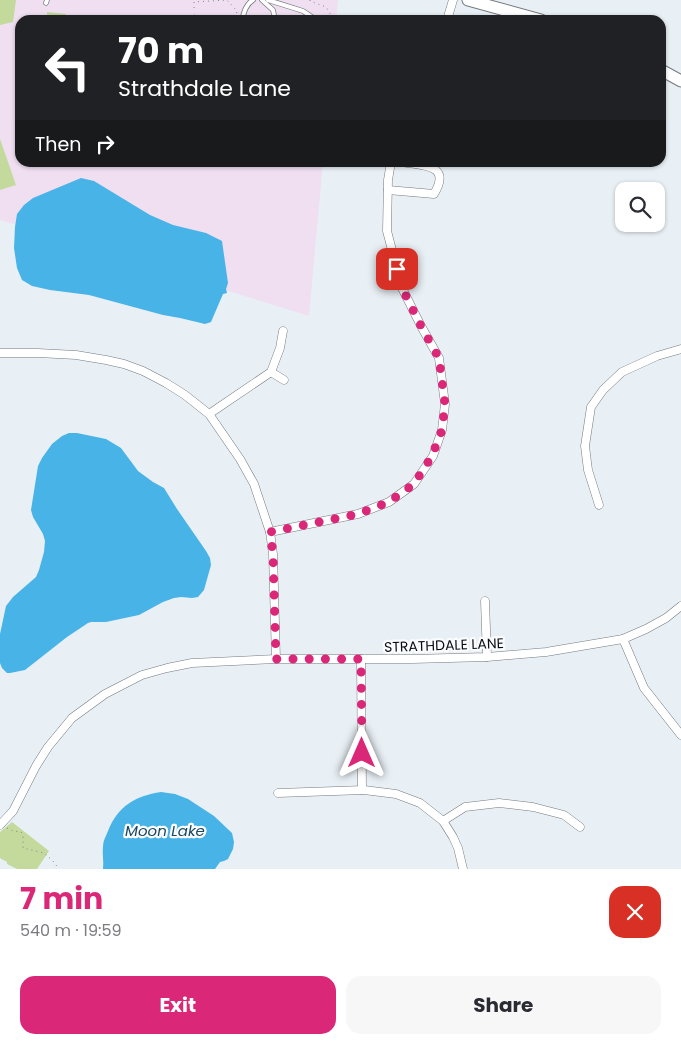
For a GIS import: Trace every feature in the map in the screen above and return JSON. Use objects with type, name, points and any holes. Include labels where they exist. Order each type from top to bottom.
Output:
[{"type":"street","points":[[448,15],[453,0]]},
{"type":"street","points":[[468,0],[522,15]]},
{"type":"street","points":[[666,73],[681,81]]},
{"type":"street","points":[[270,532],[358,514],[389,502],[414,484],[432,456],[442,430],[445,404],[439,358],[402,288],[387,231],[388,180],[391,167]]},
{"type":"street","points":[[388,190],[434,194],[439,186],[440,179],[436,169],[430,167]]},
{"type":"street","points":[[209,414],[271,372],[280,348],[283,331]]},
{"type":"street","points":[[599,505],[588,470],[585,446],[591,407],[603,390],[622,372],[657,356],[681,349]]},
{"type":"street","points":[[0,353],[76,355],[124,364],[166,383],[209,414],[240,459],[254,484],[270,532],[273,554],[276,659]]},
{"type":"street","points":[[271,372],[284,380]]},
{"type":"street","points":[[485,601],[487,657]]},
{"type":"street","name":"STRATHDALE LANE","points":[[1,825],[12,811],[48,747],[72,718],[104,694],[142,675],[192,663],[276,659],[487,657],[546,652],[623,639],[666,618],[681,606]]},
{"type":"street","points":[[623,639],[644,688],[681,735]]},
{"type":"street","points":[[361,659],[362,790]]},
{"type":"street","points":[[278,793],[362,790],[396,794],[420,803],[443,821],[453,836],[463,869]]},
{"type":"street","points":[[443,821],[465,807],[498,803],[533,807],[564,815],[580,827]]},
{"type":"lane","points":[[244,15],[249,2],[253,0]]},
{"type":"lane","points":[[262,0],[273,10],[274,15]]},
{"type":"lane","points":[[268,0],[304,11],[310,15]]},
{"type":"path","points":[[194,8],[194,2],[227,0],[236,11],[236,15]]},
{"type":"path","points":[[310,0],[326,7],[331,15]]},
{"type":"path","points":[[1,825],[13,831],[21,832],[24,848],[44,853],[53,861],[58,869]]},
{"type":"shaded area","points":[[0,0],[338,0],[336,15],[15,15],[15,167],[323,167],[309,316],[0,220]]},
{"type":"green space","points":[[0,0],[16,0],[13,22],[0,25]]},
{"type":"green space","points":[[47,12],[66,14],[66,15],[47,15]]},
{"type":"green space","points":[[0,139],[16,185],[0,190]]},
{"type":"green space","points":[[12,822],[49,851],[37,869],[17,869],[0,858],[0,832]]},
{"type":"water","points":[[81,178],[94,181],[150,215],[173,225],[206,233],[222,241],[228,283],[227,293],[223,294],[211,322],[205,324],[89,295],[32,286],[22,280],[17,268],[14,248],[17,214],[33,198]]},
{"type":"water","points":[[69,433],[106,439],[121,448],[138,471],[164,488],[206,551],[211,565],[204,590],[198,597],[174,598],[139,615],[106,622],[88,623],[25,670],[7,673],[0,663],[0,634],[6,606],[13,597],[36,577],[44,552],[45,541],[43,534],[31,510],[38,466],[52,444]]},
{"type":"water","name":"Moon Lake","points":[[161,792],[175,794],[188,799],[214,816],[232,833],[233,849],[228,859],[220,862],[215,869],[103,869],[104,842],[117,815],[135,800]]},
{"type":"route","points":[[362,753],[361,659],[276,659],[273,554],[270,532],[358,514],[389,502],[414,484],[432,456],[442,430],[445,404],[439,358],[402,288],[397,269]]}]
